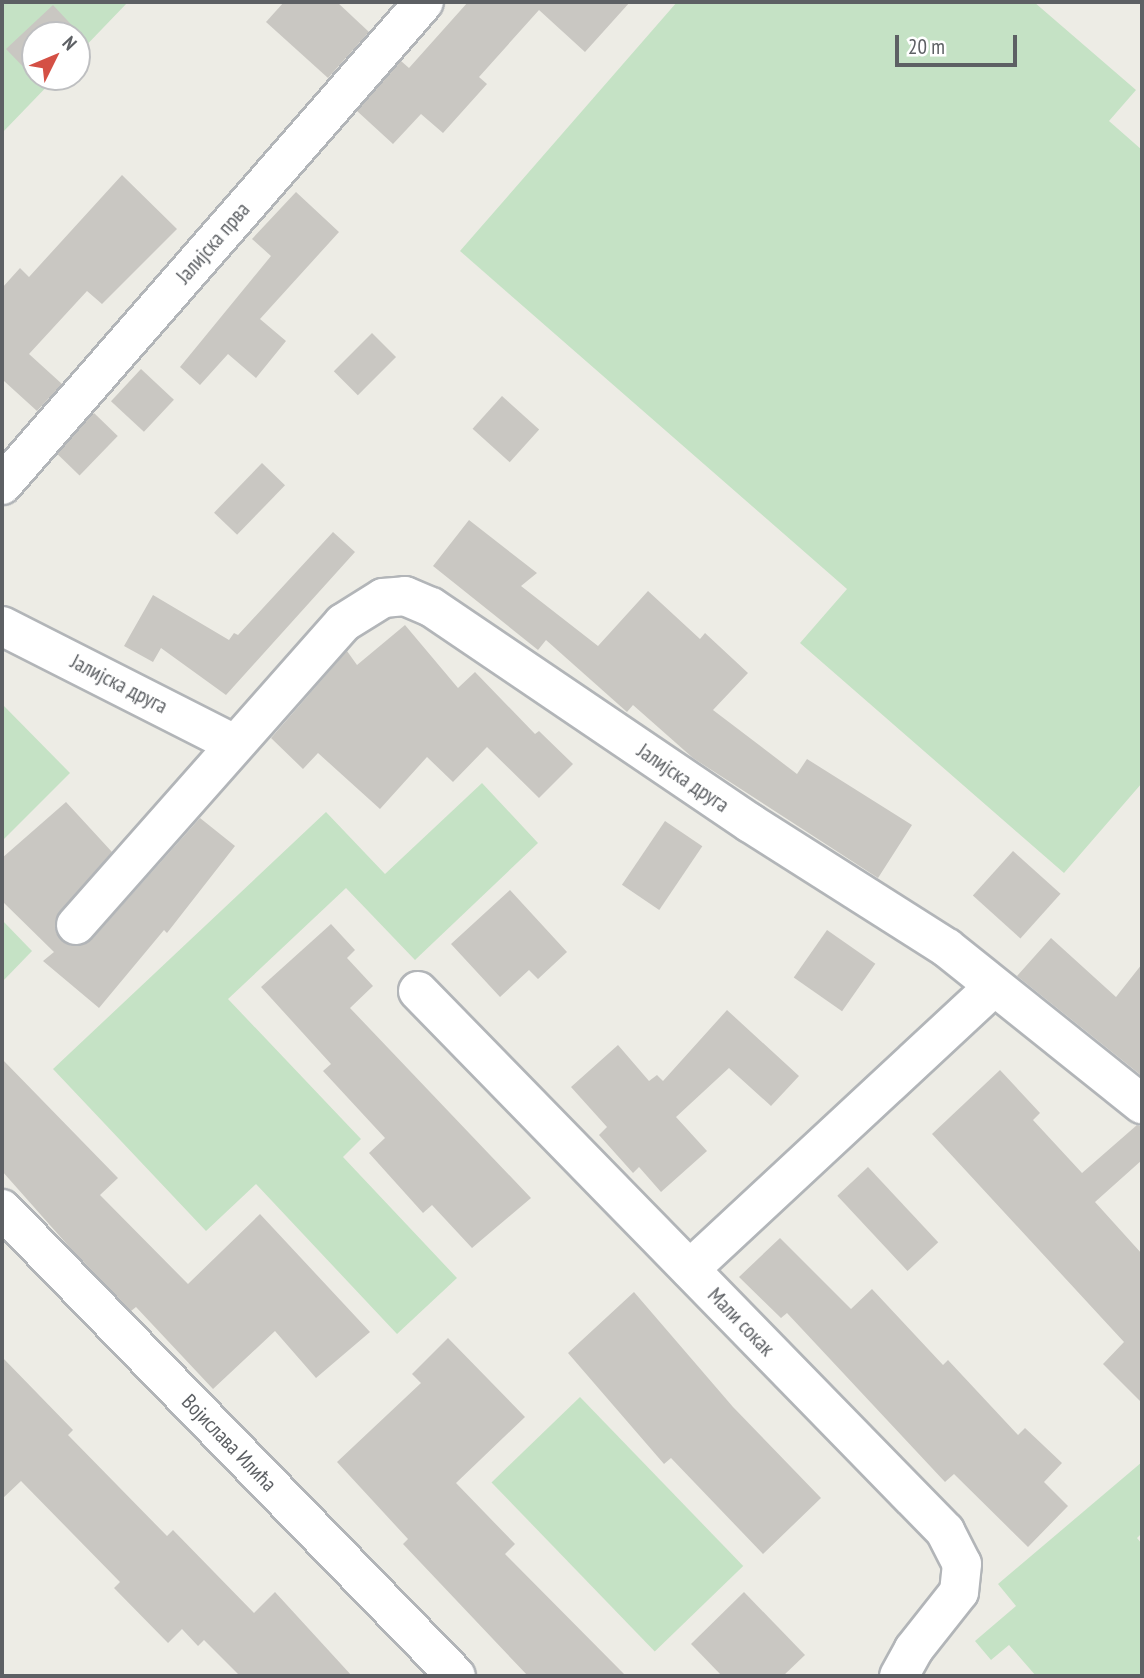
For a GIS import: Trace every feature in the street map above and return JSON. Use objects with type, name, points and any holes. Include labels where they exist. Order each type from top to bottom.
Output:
[{"type":"street","name":"Јалијска прва","points":[[2,485],[424,2]]},
{"type":"street","name":"Јалијска друга","points":[[76,925],[343,623],[383,598],[405,596],[431,607],[750,823],[947,948],[1142,1104]]},
{"type":"street","name":"Јалијска друга","points":[[2,626],[236,744]]},
{"type":"street","points":[[690,1269],[993,987]]},
{"type":"street","name":"Мали сокак","points":[[418,991],[690,1269],[954,1545],[962,1563],[959,1592],[914,1649],[899,1676]]},
{"type":"street","name":"Војислава Илића","points":[[2,1209],[456,1676]]},
{"type":"green space","points":[[2,2],[128,2],[91,40],[91,21],[21,21],[21,91],[42,91],[2,133]]},
{"type":"green space","points":[[677,2],[1034,2],[1136,90],[1109,121],[1142,150],[1142,783],[1064,873],[800,643],[847,589],[460,251]]},
{"type":"green space","points":[[2,704],[70,773],[2,841]]},
{"type":"green space","points":[[482,783],[538,843],[415,960],[346,888],[228,999],[361,1139],[343,1157],[457,1278],[397,1334],[256,1184],[206,1231],[53,1069],[326,812],[385,874]]},
{"type":"green space","points":[[2,920],[32,951],[2,982]]},
{"type":"green space","points":[[580,1397],[743,1566],[655,1651],[492,1482]]},
{"type":"green space","points":[[1142,1462],[1142,1533],[1137,1538],[1142,1544],[1142,1676],[1036,1676],[1009,1645],[991,1660],[975,1641],[1016,1606],[998,1584]]},
{"type":"building","points":[[284,2],[337,2],[369,32],[328,78],[266,22]]},
{"type":"building","points":[[468,2],[630,2],[585,52],[539,10],[479,77],[487,84],[443,133],[421,114],[393,144],[357,111],[401,61],[409,68]]},
{"type":"building","points":[[53,5],[68,21],[36,21]]},
{"type":"building","points":[[21,35],[21,65],[6,49]]},
{"type":"building","points":[[122,175],[177,229],[102,304],[87,291],[29,354],[62,384],[37,411],[4,381],[2,384],[2,288],[20,268],[29,277]]},
{"type":"building","points":[[296,192],[339,232],[260,319],[286,341],[256,378],[228,354],[200,385],[180,367],[271,256],[252,239]]},
{"type":"building","points":[[372,333],[396,357],[358,395],[334,371]]},
{"type":"building","points":[[141,369],[174,400],[144,432],[111,401]]},
{"type":"building","points":[[502,396],[539,429],[510,462],[473,429]]},
{"type":"building","points":[[94,413],[118,436],[80,475],[56,453]]},
{"type":"building","points":[[262,463],[285,485],[237,535],[214,513]]},
{"type":"building","points":[[469,520],[537,573],[521,586],[598,646],[648,591],[700,639],[705,633],[748,673],[713,710],[797,774],[807,759],[912,825],[878,878],[693,758],[633,705],[627,712],[546,640],[538,650],[433,566]]},
{"type":"building","points":[[333,532],[355,552],[226,695],[161,648],[153,662],[124,646],[153,595],[229,640],[234,633],[238,635]]},
{"type":"building","points":[[405,625],[458,688],[475,672],[535,734],[539,731],[573,764],[539,798],[487,747],[453,782],[427,757],[380,809],[318,753],[303,769],[271,738],[347,651],[357,665]]},
{"type":"building","points":[[66,802],[112,852],[55,920],[56,933],[71,946],[92,939],[200,818],[235,846],[167,933],[164,930],[99,1008],[43,961],[54,952],[2,901],[2,858]]},
{"type":"building","points":[[665,821],[702,846],[659,910],[622,885]]},
{"type":"building","points":[[1013,851],[1061,894],[1020,938],[973,896]]},
{"type":"building","points":[[510,890],[567,952],[538,979],[529,970],[500,997],[451,944]]},
{"type":"building","points":[[331,924],[355,950],[347,958],[373,986],[350,1008],[531,1198],[472,1248],[432,1205],[423,1213],[369,1153],[385,1138],[323,1071],[331,1064],[261,987]]},
{"type":"building","points":[[827,930],[875,964],[842,1011],[794,978]]},
{"type":"building","points":[[1051,938],[1116,997],[1142,964],[1142,1076],[1017,976]]},
{"type":"building","points":[[727,1010],[799,1076],[771,1106],[729,1068],[676,1117],[707,1151],[661,1192],[639,1167],[633,1173],[599,1135],[607,1127],[571,1087],[618,1045],[649,1081],[657,1075],[663,1081]]},
{"type":"building","points":[[2,1059],[118,1178],[100,1195],[188,1284],[260,1214],[370,1332],[316,1378],[275,1331],[213,1389],[136,1307],[131,1311],[2,1171]]},
{"type":"building","points":[[1000,1070],[1040,1113],[1033,1120],[1082,1173],[1137,1125],[1142,1127],[1142,1160],[1095,1202],[1142,1254],[1142,1403],[1103,1364],[1124,1342],[932,1134]]},
{"type":"building","points":[[868,1167],[938,1242],[908,1271],[837,1196]]},
{"type":"building","points":[[780,1238],[851,1309],[872,1289],[943,1365],[948,1360],[1018,1435],[1025,1428],[1062,1463],[1044,1482],[1068,1506],[1028,1547],[954,1474],[945,1482],[787,1313],[781,1318],[739,1277]]},
{"type":"building","points":[[634,1292],[733,1407],[821,1498],[763,1554],[671,1458],[664,1464],[568,1353]]},
{"type":"building","points":[[448,1338],[525,1417],[456,1483],[515,1544],[505,1554],[626,1676],[528,1676],[403,1544],[408,1539],[337,1462],[421,1383],[412,1374]]},
{"type":"building","points":[[2,1357],[73,1430],[68,1435],[167,1536],[173,1530],[254,1613],[275,1592],[352,1676],[240,1676],[204,1640],[198,1646],[182,1629],[168,1643],[114,1588],[120,1582],[21,1481],[2,1499]]},
{"type":"building","points":[[744,1592],[805,1655],[783,1676],[722,1676],[691,1644]]}]
